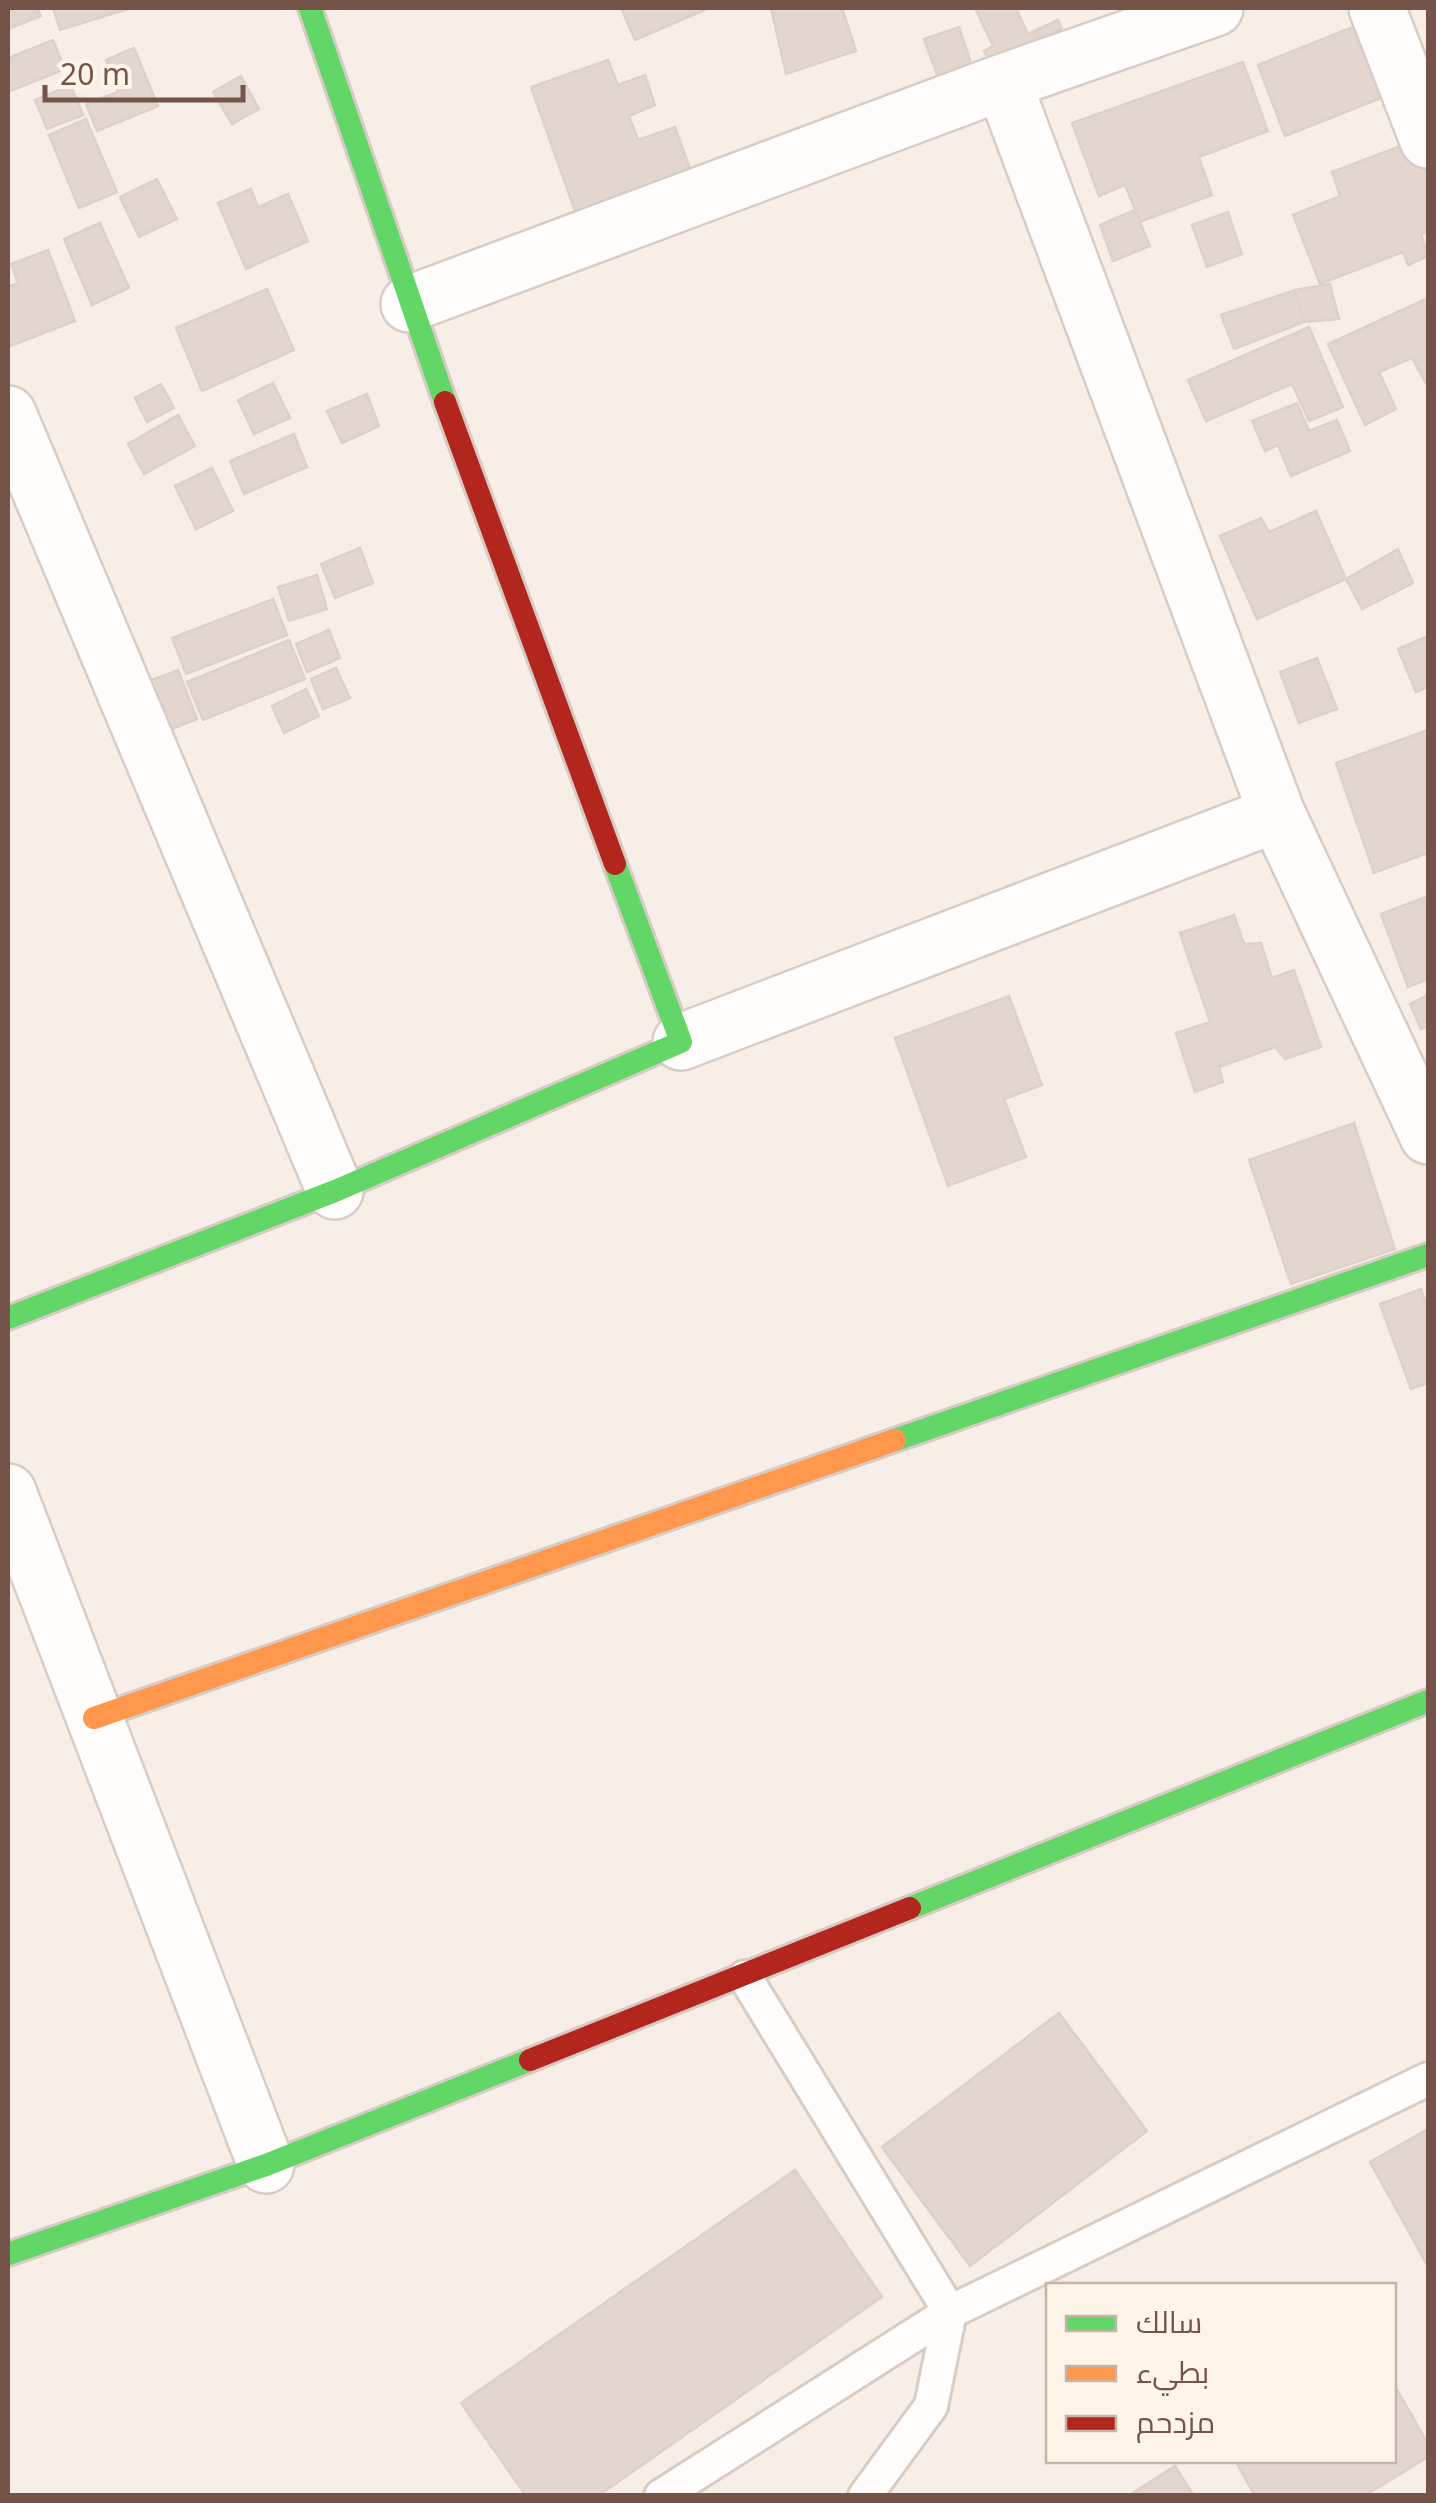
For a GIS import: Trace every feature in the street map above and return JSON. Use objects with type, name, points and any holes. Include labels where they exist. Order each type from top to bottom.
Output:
[{"type":"street","points":[[310,8],[409,304],[681,1042]]},
{"type":"street","points":[[409,304],[1003,82],[1215,8]]},
{"type":"street","points":[[1377,8],[1428,140]]},
{"type":"street","points":[[1003,82],[1277,814],[1428,1136]]},
{"type":"street","points":[[8,414],[336,1191]]},
{"type":"street","points":[[8,1318],[336,1191],[681,1042],[1277,814]]},
{"type":"street","points":[[94,1718],[1428,1256]]},
{"type":"street","points":[[8,1492],[266,2165]]},
{"type":"street","points":[[8,2254],[266,2165],[745,1977],[1428,1701]]},
{"type":"lane","points":[[745,1977],[950,2312],[931,2406],[866,2496]]},
{"type":"lane","points":[[661,2496],[950,2312],[1428,2079]]},
{"type":"building","points":[[8,8],[37,8],[41,16],[8,29]]},
{"type":"building","points":[[53,8],[131,8],[60,30]]},
{"type":"building","points":[[621,8],[709,8],[635,40]]},
{"type":"building","points":[[771,8],[842,8],[856,51],[786,74]]},
{"type":"building","points":[[975,8],[1016,8],[1028,34],[1058,20],[1062,29],[990,63],[984,51],[993,46]]},
{"type":"building","points":[[1363,23],[1391,94],[1285,136],[1258,65]]},
{"type":"building","points":[[959,27],[973,69],[939,80],[924,39]]},
{"type":"building","points":[[53,40],[65,69],[8,92],[8,58]]},
{"type":"building","points":[[134,48],[158,106],[97,131],[86,104],[118,92],[106,60]]},
{"type":"building","points":[[608,60],[618,85],[645,75],[655,105],[629,116],[638,140],[675,127],[697,188],[582,231],[531,87]]},
{"type":"building","points":[[1243,62],[1268,131],[1199,157],[1212,195],[1140,222],[1125,185],[1099,196],[1072,123]]},
{"type":"building","points":[[241,76],[259,109],[232,124],[213,92]]},
{"type":"building","points":[[71,85],[83,115],[47,129],[35,100]]},
{"type":"building","points":[[86,119],[117,192],[79,208],[49,135]]},
{"type":"building","points":[[1416,140],[1428,173],[1428,232],[1421,234],[1428,256],[1408,265],[1403,252],[1320,284],[1293,215],[1340,196],[1332,172]]},
{"type":"building","points":[[157,179],[177,219],[139,237],[120,197]]},
{"type":"building","points":[[251,189],[258,207],[288,194],[308,241],[246,269],[218,203]]},
{"type":"building","points":[[1135,210],[1150,246],[1113,261],[1100,225]]},
{"type":"building","points":[[1228,212],[1242,254],[1207,267],[1192,225]]},
{"type":"building","points":[[100,223],[129,288],[92,305],[64,239]]},
{"type":"building","points":[[48,250],[75,321],[8,347],[8,287],[18,283],[11,264]]},
{"type":"building","points":[[1330,284],[1339,319],[1304,322],[1295,290]]},
{"type":"building","points":[[267,289],[294,350],[202,391],[176,328]]},
{"type":"building","points":[[1295,290],[1304,322],[1234,349],[1221,315]]},
{"type":"building","points":[[1428,298],[1428,387],[1412,358],[1379,372],[1396,409],[1365,425],[1328,344]]},
{"type":"building","points":[[1309,327],[1343,407],[1309,421],[1292,384],[1206,421],[1188,380]]},
{"type":"building","points":[[273,383],[290,418],[254,434],[238,400]]},
{"type":"building","points":[[161,384],[174,408],[147,422],[135,398]]},
{"type":"building","points":[[367,394],[379,426],[342,443],[327,411]]},
{"type":"building","points":[[1297,403],[1309,431],[1337,420],[1350,451],[1291,476],[1278,445],[1265,451],[1252,421]]},
{"type":"building","points":[[178,415],[195,446],[144,474],[128,444]]},
{"type":"building","points":[[294,434],[307,467],[244,494],[230,461]]},
{"type":"building","points":[[212,468],[233,511],[196,529],[175,486]]},
{"type":"building","points":[[1316,511],[1346,579],[1257,619],[1220,536],[1261,518],[1269,532]]},
{"type":"building","points":[[360,548],[373,583],[335,598],[321,564]]},
{"type":"building","points":[[1398,549],[1413,583],[1362,609],[1346,579]]},
{"type":"building","points":[[317,575],[327,609],[289,621],[278,587]]},
{"type":"building","points":[[273,599],[287,635],[186,674],[172,638]]},
{"type":"building","points":[[329,630],[340,658],[307,672],[296,644]]},
{"type":"building","points":[[1428,636],[1428,687],[1416,692],[1398,649]]},
{"type":"building","points":[[289,640],[305,679],[203,720],[187,682]]},
{"type":"building","points":[[1317,658],[1337,709],[1299,723],[1280,672]]},
{"type":"building","points":[[336,668],[350,698],[323,709],[311,679]]},
{"type":"building","points":[[178,670],[197,719],[159,734],[141,684]]},
{"type":"building","points":[[306,689],[319,716],[284,733],[272,706]]},
{"type":"building","points":[[1428,730],[1428,853],[1374,873],[1336,763]]},
{"type":"building","points":[[1428,896],[1428,979],[1408,987],[1381,914]]},
{"type":"building","points":[[1234,915],[1244,944],[1261,943],[1272,978],[1294,970],[1321,1047],[1285,1059],[1275,1047],[1219,1067],[1223,1082],[1195,1092],[1176,1033],[1210,1022],[1180,933]]},
{"type":"building","points":[[1428,995],[1428,1026],[1421,1029],[1410,1004]]},
{"type":"building","points":[[1009,996],[1042,1085],[1004,1099],[1026,1157],[948,1186],[895,1038]]},
{"type":"building","points":[[1354,1123],[1395,1249],[1291,1284],[1249,1160]]},
{"type":"building","points":[[1421,1289],[1428,1310],[1428,1383],[1411,1389],[1380,1304]]},
{"type":"building","points":[[1059,2013],[1147,2131],[970,2266],[882,2147]]},
{"type":"building","points":[[1428,2129],[1428,2261],[1426,2263],[1370,2162]]},
{"type":"building","points":[[795,2170],[882,2297],[598,2496],[526,2496],[461,2403]]},
{"type":"building","points":[[1396,2388],[1428,2444],[1428,2457],[1364,2496],[1255,2496],[1237,2463],[1396,2463]]},
{"type":"building","points":[[1175,2466],[1194,2496],[1128,2496]]},
{"type":"traffic: fast","points":[[310,8],[445,402]]},
{"type":"traffic: fast","points":[[8,1318],[335,1191],[681,1042],[615,864]]},
{"type":"traffic: fast","points":[[895,1440],[1428,1255]]},
{"type":"traffic: fast","points":[[910,1908],[1428,1701]]},
{"type":"traffic: fast","points":[[8,2254],[266,2165],[530,2060]]},
{"type":"traffic: slow","points":[[94,1718],[895,1440]]},
{"type":"traffic: jam","points":[[445,402],[615,864]]},
{"type":"traffic: jam","points":[[530,2060],[910,1908]]}]
